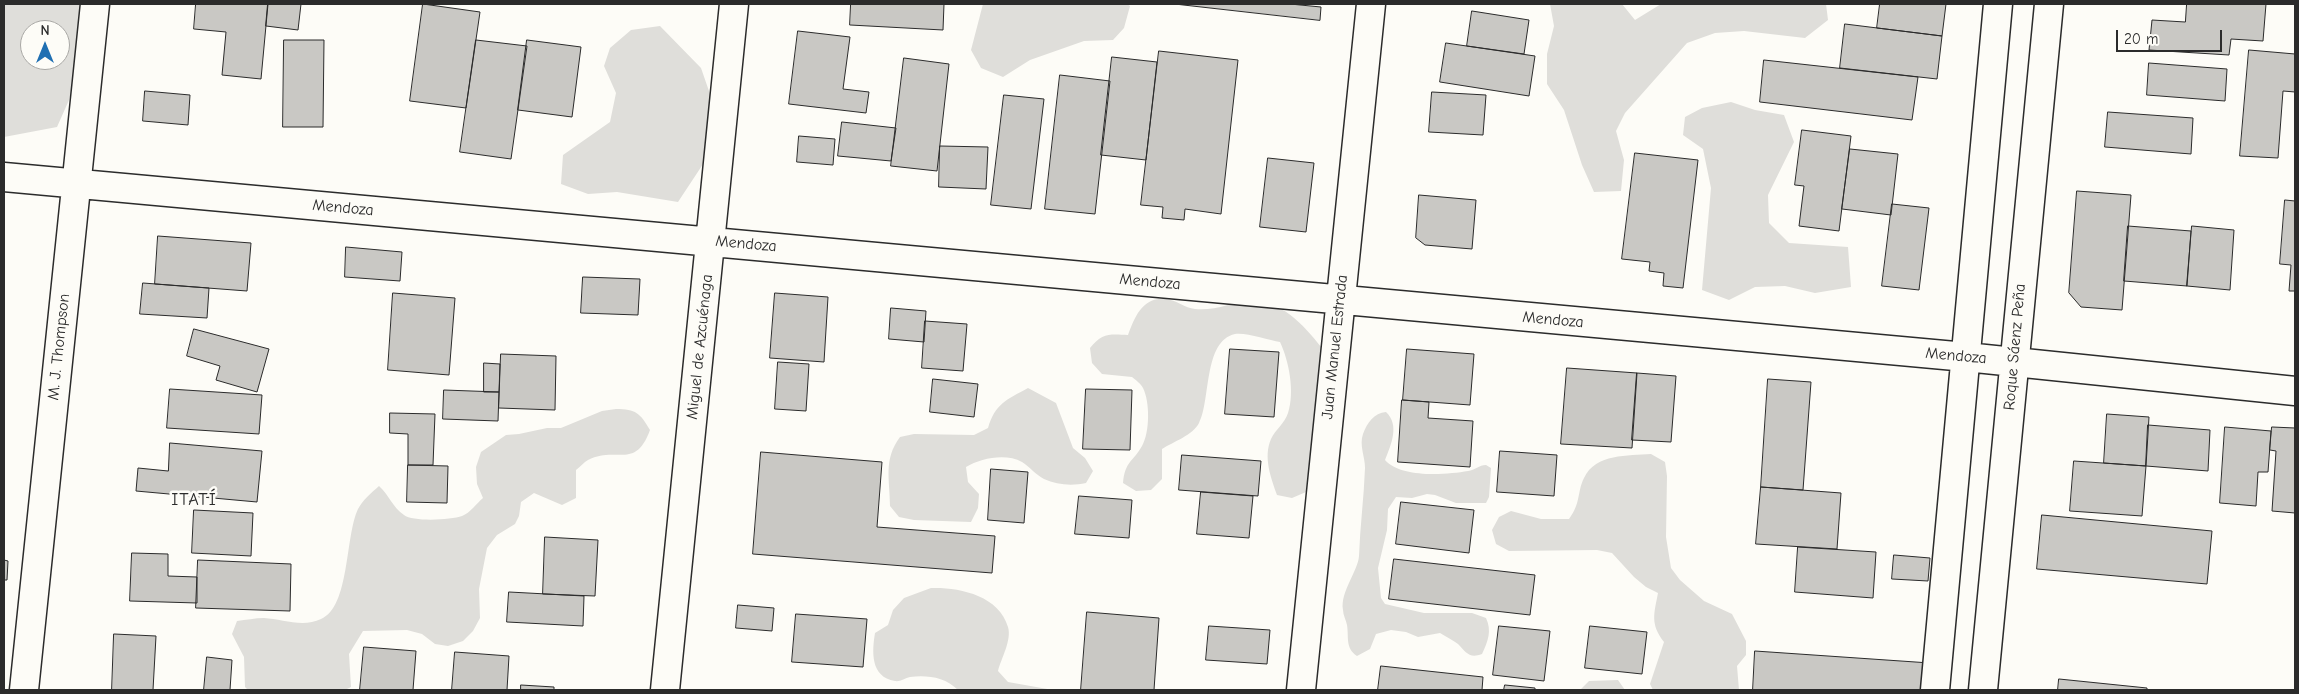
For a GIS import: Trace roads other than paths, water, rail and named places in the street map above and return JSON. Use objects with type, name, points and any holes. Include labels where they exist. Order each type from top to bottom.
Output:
[{"type":"street","name":"M. J. Thompson","points":[[24,690],[95,4]]},
{"type":"street","name":"Miguel de Azcuénaga","points":[[665,690],[734,4]]},
{"type":"street","name":"Juan Manuel Estrada","points":[[1301,690],[1371,4]]},
{"type":"street","points":[[1935,690],[1998,4]]},
{"type":"street","name":"Roque Sáenz Peña","points":[[1983,690],[2048,4]]},
{"type":"street","name":"Mendoza","points":[[4,177],[1966,357],[2295,391]]},
{"type":"district","name":"ITATÍ","points":[[194,500]]}]
